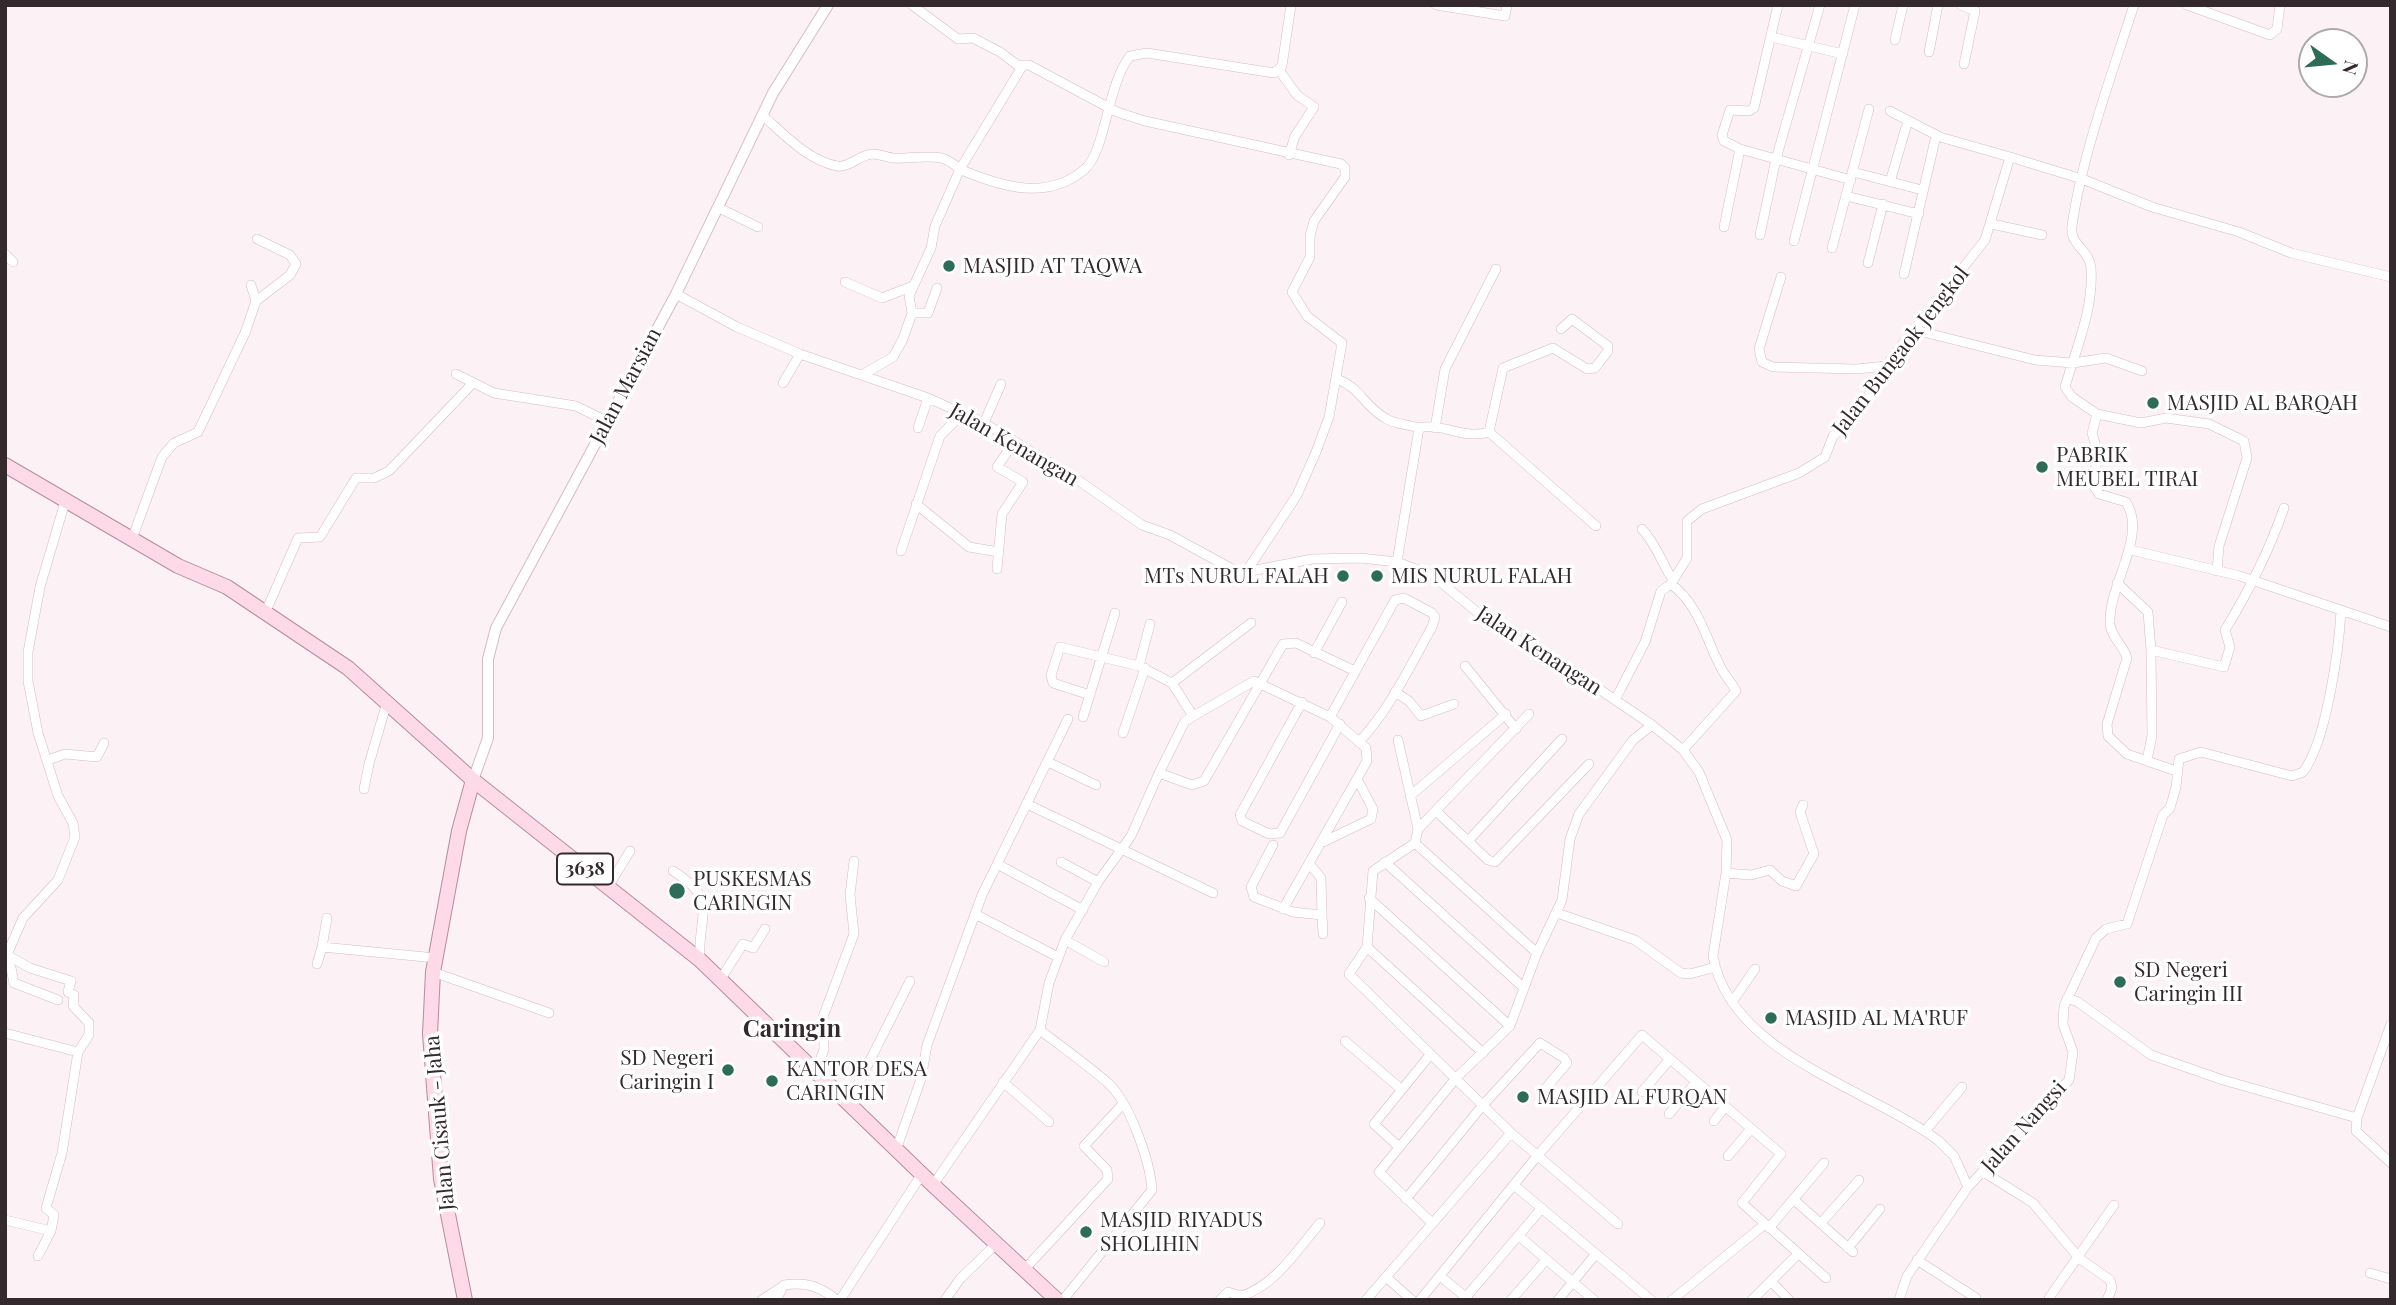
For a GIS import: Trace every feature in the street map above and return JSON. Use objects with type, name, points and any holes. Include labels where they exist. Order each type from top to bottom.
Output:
[{"type":"main road","name":"3638","points":[[5,466],[178,566],[227,587],[348,668],[473,780],[700,960],[896,1150],[1057,1300]]},
{"type":"main road","name":"Jalan Cisauk - Jaha","points":[[465,1300],[441,1179],[430,1034],[434,965],[459,831],[473,780]]},
{"type":"street","name":"Jalan Marsian","points":[[473,780],[488,738],[488,659],[493,637],[676,294],[762,116],[828,5]]},
{"type":"street","points":[[912,5],[958,39],[973,38],[1000,52],[1020,67]]},
{"type":"street","points":[[1289,155],[1295,136],[1314,107],[1297,95],[1279,70],[1291,5]]},
{"type":"street","points":[[1436,5],[1505,16],[1507,5]]},
{"type":"street","points":[[1778,5],[1753,109],[1734,109],[1728,112],[1723,139],[1728,145],[1776,159],[1922,190]]},
{"type":"street","points":[[1760,235],[1776,159],[1820,5]]},
{"type":"street","points":[[1794,241],[1855,5]]},
{"type":"street","points":[[1895,40],[1903,5]]},
{"type":"street","points":[[1929,52],[1938,5]]},
{"type":"street","points":[[1961,5],[1976,8],[1964,64]]},
{"type":"street","points":[[2134,5],[2082,179],[2072,234],[2076,244],[2088,256],[2091,276],[2088,304],[2066,391],[2097,414],[2141,423],[2166,418],[2209,424],[2244,441],[2247,458],[2219,546],[2217,571]]},
{"type":"street","points":[[2187,5],[2270,35],[2277,29],[2280,5]]},
{"type":"street","points":[[1770,37],[1843,54]]},
{"type":"street","points":[[762,116],[806,153],[835,165],[844,166],[870,154],[891,158],[943,158],[960,169],[1014,189],[1033,190],[1060,183],[1079,173],[1092,160],[1108,105],[1122,67],[1130,56],[1137,53],[1196,58],[1272,73],[1279,70]]},
{"type":"street","points":[[862,375],[893,357],[903,339],[912,313],[909,296],[927,258],[935,226],[960,169],[1020,67],[1029,65],[1117,112],[1162,126],[1264,146],[1289,155],[1337,163],[1345,168],[1346,177],[1314,221],[1310,236],[1310,257],[1292,292],[1307,316],[1342,342],[1329,417],[1297,495],[1246,572]]},
{"type":"street","points":[[1832,248],[1869,109]]},
{"type":"street","points":[[1890,111],[1940,137],[2082,179],[2152,207],[2239,232],[2291,253],[2391,277]]},
{"type":"street","points":[[1890,182],[1906,127]]},
{"type":"street","points":[[1904,274],[1935,140]]},
{"type":"street","points":[[1724,228],[1740,149]]},
{"type":"street","name":"Jalan Bungaok Jengkol","points":[[1615,700],[1645,642],[1661,591],[1672,582],[1687,558],[1687,521],[1693,514],[1799,473],[1825,457],[1833,436],[1855,417],[1886,366],[1985,240],[2010,157]]},
{"type":"street","points":[[1846,196],[1919,214]]},
{"type":"street","points":[[1868,263],[1883,204]]},
{"type":"street","points":[[719,208],[758,227]]},
{"type":"street","points":[[1992,224],[2042,235]]},
{"type":"street","points":[[132,539],[163,457],[174,443],[198,432],[249,323],[256,301],[290,275],[296,264],[290,254],[257,239]]},
{"type":"street","points":[[1435,428],[1445,369],[1496,268]]},
{"type":"street","points":[[1781,277],[1759,349],[1762,362],[1773,367],[1857,369],[1886,366]]},
{"type":"street","points":[[845,282],[882,298],[913,286]]},
{"type":"street","points":[[251,285],[256,301]]},
{"type":"street","points":[[912,313],[929,311],[937,288]]},
{"type":"street","name":"Jalan Kenangan","points":[[676,294],[737,327],[800,354],[928,398],[984,423],[1075,478],[1142,525],[1170,535],[1232,569],[1246,572],[1312,559],[1360,558],[1397,562],[1432,575],[1494,626],[1652,724],[1683,750],[1699,772],[1727,841],[1726,873],[1717,917],[1715,967],[1732,1002],[1773,1045],[1925,1131],[1954,1156],[1968,1187]]},
{"type":"street","points":[[1489,432],[1504,367],[1556,348],[1587,369],[1595,368],[1608,351],[1608,345],[1575,320],[1568,320],[1561,329]]},
{"type":"street","points":[[1915,330],[2035,360],[2073,363],[2106,358],[2142,371]]},
{"type":"street","points":[[783,383],[800,354]]},
{"type":"street","points":[[456,374],[472,384],[512,398],[576,406],[608,422]]},
{"type":"street","points":[[1337,379],[1354,386],[1363,402],[1383,417],[1419,428],[1435,428],[1471,436],[1489,432]]},
{"type":"street","points":[[266,611],[298,538],[320,537],[354,480],[359,477],[374,478],[389,471],[472,384]]},
{"type":"street","points":[[984,423],[1001,384]]},
{"type":"street","points":[[918,428],[928,398]]},
{"type":"street","points":[[901,551],[940,436],[963,413]]},
{"type":"street","points":[[2097,414],[2092,433],[2098,453],[2093,485],[2099,494],[2120,499],[2129,506],[2131,550],[2116,583],[2110,624],[2127,658],[2107,724],[2108,736],[2127,754],[2176,771]]},
{"type":"street","points":[[1397,562],[1419,428]]},
{"type":"street","points":[[1489,432],[1596,526]]},
{"type":"street","points":[[997,569],[1002,514],[1023,482],[997,467],[1014,442]]},
{"type":"street","points":[[6,959],[27,911],[44,898],[58,880],[75,837],[73,823],[58,796],[30,702],[29,652],[40,587],[65,502]]},
{"type":"street","points":[[916,504],[968,547],[999,552]]},
{"type":"street","points":[[2151,650],[2224,667],[2230,647],[2225,630],[2254,581],[2278,529],[2284,508]]},
{"type":"street","points":[[1642,529],[1657,547],[1659,559],[1672,582],[1698,616],[1723,671],[1736,691],[1734,698],[1683,750]]},
{"type":"street","points":[[2131,550],[2254,581],[2391,627]]},
{"type":"street","points":[[2116,583],[2148,612],[2152,736],[2147,760]]},
{"type":"street","points":[[1330,717],[1395,600],[1404,598],[1432,613],[1435,622],[1377,723],[1359,742]]},
{"type":"street","points":[[1314,653],[1342,602]]},
{"type":"street","points":[[2341,611],[2339,645],[2316,747],[2303,772],[2292,776],[2198,752],[2179,760],[2176,787],[2169,808],[2163,815],[2127,924],[2106,929],[2096,938],[2067,998],[2078,1002],[2151,1055],[2223,1080],[2357,1118]]},
{"type":"street","points":[[1083,717],[1104,656],[1115,613]]},
{"type":"street","points":[[1172,683],[1251,623]]},
{"type":"street","points":[[1123,733],[1142,667],[1150,624]]},
{"type":"street","points":[[1159,773],[1192,785],[1204,781],[1283,644],[1296,643],[1355,671]]},
{"type":"street","points":[[1090,695],[1053,683],[1051,675],[1057,652],[1064,646],[1142,667],[1172,683],[1192,716]]},
{"type":"street","points":[[1465,666],[1516,729]]},
{"type":"street","points":[[933,1185],[1040,1030],[1049,983],[1065,940],[1098,882],[1121,850],[1181,728],[1192,716],[1254,681],[1330,717],[1366,748],[1368,757],[1283,909]]},
{"type":"street","points":[[1395,692],[1409,701],[1421,716],[1454,704]]},
{"type":"street","points":[[364,789],[387,702]]},
{"type":"street","points":[[1303,702],[1250,794],[1240,815],[1242,821],[1269,834],[1280,832],[1340,724]]},
{"type":"street","points":[[1418,829],[1529,713]]},
{"type":"street","points":[[1410,796],[1506,714]]},
{"type":"street","points":[[896,1150],[922,1079],[927,1045],[975,914],[1068,719]]},
{"type":"street","points":[[1432,1223],[1379,1175],[1380,1169],[1457,1077],[1510,1026],[1537,953],[1565,891],[1570,839],[1580,814],[1633,740],[1652,724]]},
{"type":"street","points":[[1468,840],[1562,739]]},
{"type":"street","points":[[1398,740],[1418,829],[1416,843]]},
{"type":"street","points":[[48,760],[65,754],[97,757],[104,743]]},
{"type":"street","points":[[1048,762],[1096,785]]},
{"type":"street","points":[[1437,812],[1488,860],[1498,861],[1589,764]]},
{"type":"street","points":[[1322,842],[1372,816],[1373,809],[1357,779]]},
{"type":"street","points":[[1027,804],[1213,893]]},
{"type":"street","points":[[1726,873],[1751,875],[1769,870],[1782,881],[1796,886],[1814,854],[1800,812],[1803,805]]},
{"type":"street","points":[[1416,843],[1537,953]]},
{"type":"street","points":[[1416,843],[1373,871],[1367,947],[1349,974],[1430,1055],[1457,1077],[1511,1133],[1618,1224]]},
{"type":"street","points":[[1273,845],[1251,887],[1251,893],[1283,909],[1322,915]]},
{"type":"street","points":[[608,887],[631,850]]},
{"type":"street","points":[[816,1072],[824,1049],[823,1017],[854,934],[850,895],[854,861]]},
{"type":"street","points":[[1061,862],[1098,882]]},
{"type":"street","points":[[1385,862],[1524,988]]},
{"type":"street","points":[[1309,863],[1321,878],[1323,934]]},
{"type":"street","points":[[997,864],[1083,910]]},
{"type":"street","points":[[673,871],[694,884],[700,895],[703,926],[700,960]]},
{"type":"street","points":[[1369,898],[1510,1026]]},
{"type":"street","points":[[1557,913],[1635,940],[1681,973],[1690,974],[1715,967]]},
{"type":"street","points":[[975,914],[1058,957]]},
{"type":"street","points":[[317,964],[327,918]]},
{"type":"street","points":[[720,980],[743,944],[753,948],[765,929]]},
{"type":"street","points":[[1065,940],[1104,962]]},
{"type":"street","points":[[322,947],[434,965],[549,1013]]},
{"type":"street","points":[[1367,947],[1483,1053]]},
{"type":"street","points":[[6,959],[14,983],[58,1000]]},
{"type":"street","points":[[6,959],[71,981],[68,992],[74,995],[74,1006],[89,1023],[89,1035],[78,1052],[62,1153],[46,1208],[54,1215],[51,1231],[38,1256]]},
{"type":"street","points":[[1732,1002],[1755,969]]},
{"type":"street","points":[[848,1104],[910,981]]},
{"type":"street","name":"Jalan Nangsi","points":[[1899,1300],[1917,1260],[1968,1187],[1984,1173],[2068,1080],[2073,1052],[2063,1024],[2067,998]]},
{"type":"street","points":[[2391,1024],[2357,1118],[2356,1131],[2391,1163]]},
{"type":"street","points":[[1040,1030],[1111,1086],[1145,1155],[1152,1190],[1063,1300]]},
{"type":"street","points":[[5,1033],[78,1052]]},
{"type":"street","points":[[1420,1300],[1538,1155],[1642,1035],[1782,1155],[1741,1203],[1826,1278]]},
{"type":"street","points":[[1345,1041],[1401,1089]]},
{"type":"street","points":[[1406,1199],[1483,1105],[1540,1043],[1564,1058],[1567,1063],[1541,1094]]},
{"type":"street","points":[[1399,1147],[1374,1125],[1430,1055]]},
{"type":"street","points":[[1642,1092],[1670,1059]]},
{"type":"street","points":[[1003,1082],[1049,1122]]},
{"type":"street","points":[[1669,1114],[1696,1082]]},
{"type":"street","points":[[1925,1131],[1962,1087]]},
{"type":"street","points":[[1024,1270],[1108,1179],[1107,1170],[1084,1147],[1122,1105]]},
{"type":"street","points":[[1714,1121],[1725,1107]]},
{"type":"street","points":[[1728,1156],[1751,1129]]},
{"type":"street","points":[[1366,1300],[1511,1133]]},
{"type":"street","points":[[1672,1300],[1767,1226],[1824,1163]]},
{"type":"street","points":[[1984,1173],[2032,1203],[2079,1258],[2110,1280],[2112,1288],[2107,1300]]},
{"type":"street","points":[[762,1300],[784,1285],[815,1285],[839,1300],[922,1174]]},
{"type":"street","points":[[1821,1223],[1859,1180]]},
{"type":"street","points":[[1515,1186],[1651,1300]]},
{"type":"street","points":[[1793,1199],[1851,1250],[1880,1209]]},
{"type":"street","points":[[2049,1298],[2114,1205]]},
{"type":"street","points":[[1440,1276],[1467,1298],[1542,1208]]},
{"type":"street","points":[[5,1220],[51,1231]]},
{"type":"street","points":[[1220,1300],[1228,1292],[1241,1296],[1262,1285],[1289,1260],[1320,1223]]},
{"type":"street","points":[[1519,1236],[1594,1300]]},
{"type":"street","points":[[946,1300],[960,1279],[996,1244]]},
{"type":"street","points":[[1752,1300],[1798,1254]]},
{"type":"street","points":[[1558,1300],[1595,1255]]},
{"type":"street","points":[[1511,1300],[1546,1260]]},
{"type":"street","points":[[1917,1260],[1976,1298]]},
{"type":"street","points":[[2370,1273],[2391,1279]]},
{"type":"street","points":[[1387,1277],[1412,1300]]},
{"type":"street","points":[[1771,1281],[1789,1300]]},
{"type":"street","points":[[775,1300],[784,1285]]},
{"type":"place","name":"MASJID AT TAQWA","points":[[949,266]]},
{"type":"place","name":"MASJID AL BARQAH","points":[[2153,403]]},
{"type":"place","name":"PABRIK MEUBEL TIRAI","points":[[2042,467]]},
{"type":"place","name":"MTs NURUL FALAH","points":[[1343,576]]},
{"type":"place","name":"MIS NURUL FALAH","points":[[1377,576]]},
{"type":"place","name":"PUSKESMAS CARINGIN","points":[[677,891]]},
{"type":"place","name":"SD Negeri Caringin III","points":[[2120,982]]},
{"type":"place","name":"MASJID AL MA'RUF","points":[[1771,1018]]},
{"type":"place","name":"SD Negeri Caringin I","points":[[728,1070]]},
{"type":"place","name":"KANTOR DESA CARINGIN","points":[[772,1081]]},
{"type":"place","name":"MASJID AL FURQAN","points":[[1523,1097]]},
{"type":"place","name":"MASJID RIYADUS SHOLIHIN","points":[[1086,1232]]},
{"type":"district","name":"Caringin","points":[[792,1030]]}]
